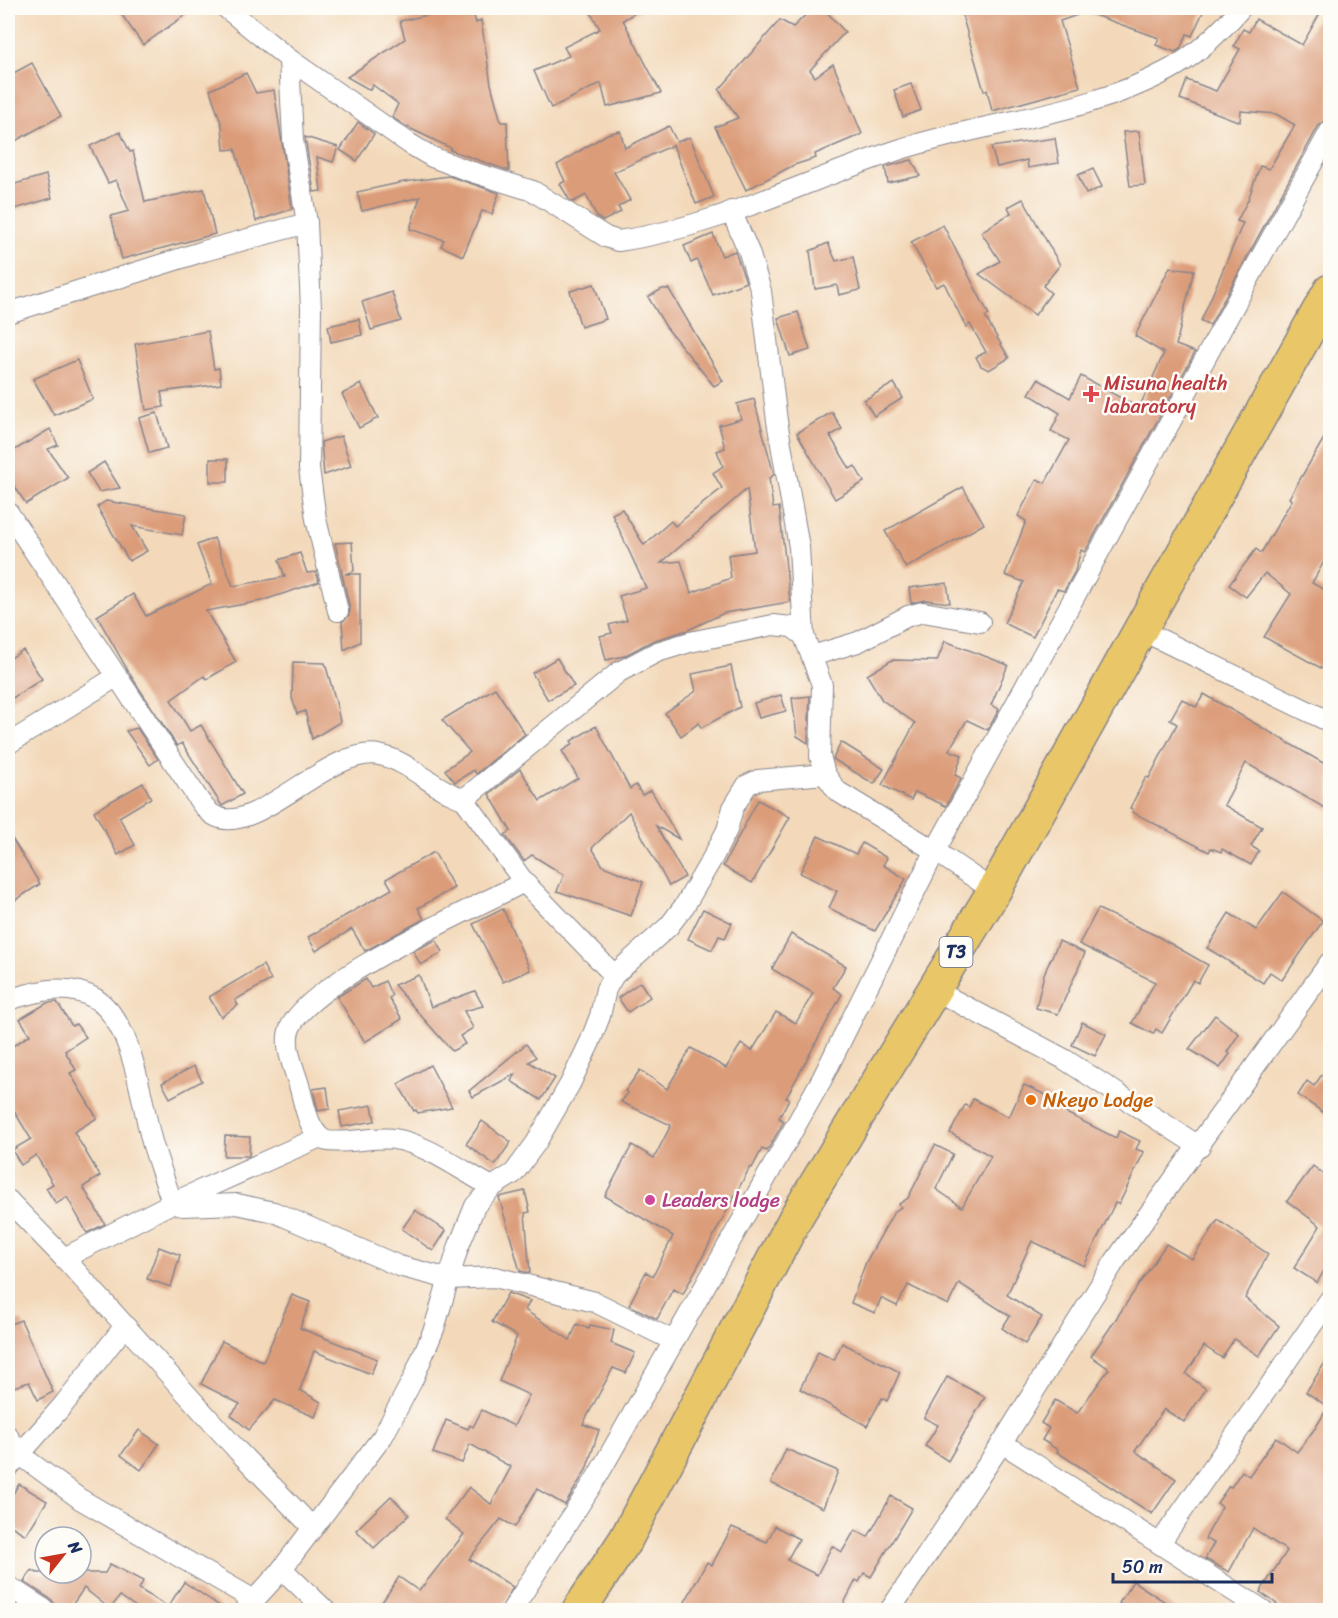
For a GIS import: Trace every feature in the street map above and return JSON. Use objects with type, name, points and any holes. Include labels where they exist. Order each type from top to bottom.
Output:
[{"type":"highway","name":"T3","points":[[579,1611],[626,1539],[796,1217],[994,891],[1330,291]]},
{"type":"street","points":[[226,8],[289,59],[382,126],[432,157],[533,191],[612,240],[637,238],[731,211],[896,151],[1087,104],[1169,70],[1195,53],[1241,8]]},
{"type":"street","points":[[289,59],[293,140],[307,223],[311,308],[309,468],[316,519],[338,611]]},
{"type":"street","points":[[512,1611],[597,1477],[822,1078],[935,851],[1330,131]]},
{"type":"street","points":[[731,211],[749,252],[761,291],[777,421],[799,547],[804,636],[822,685],[820,756],[825,774],[837,791],[935,851],[994,891]]},
{"type":"street","points":[[8,313],[204,251],[307,223]]},
{"type":"street","points":[[8,512],[116,677],[207,810],[220,818],[241,819],[337,765],[361,755],[378,755],[400,763],[450,795],[464,799],[524,882],[614,975]]},
{"type":"street","points":[[812,656],[858,642],[908,616],[923,612],[980,622]]},
{"type":"street","points":[[464,799],[619,672],[657,652],[690,642],[774,625],[792,627],[804,636]]},
{"type":"street","points":[[1141,630],[1330,722]]},
{"type":"street","points":[[8,744],[116,677]]},
{"type":"street","points":[[8,1436],[13,1461],[80,1499],[250,1605],[282,1569],[383,1436],[413,1379],[434,1329],[472,1213],[492,1187],[514,1173],[523,1162],[570,1084],[597,1025],[606,989],[614,975],[669,926],[685,905],[727,830],[733,808],[747,785],[758,780],[825,774]]},
{"type":"street","points":[[492,1187],[439,1158],[396,1139],[377,1137],[328,1142],[320,1137],[308,1118],[287,1042],[290,1029],[306,1005],[403,943],[524,882]]},
{"type":"street","points":[[890,1611],[1002,1443],[1115,1261],[1200,1147],[1330,962]]},
{"type":"street","points":[[933,988],[1064,1059],[1200,1147]]},
{"type":"street","points":[[8,1000],[46,990],[67,989],[97,1000],[108,1011],[122,1034],[144,1096],[152,1140],[172,1203]]},
{"type":"street","points":[[64,1258],[172,1203],[320,1137]]},
{"type":"street","points":[[8,1200],[313,1528]]},
{"type":"street","points":[[172,1203],[183,1206],[237,1204],[274,1212],[399,1266],[449,1278],[495,1277],[595,1302],[674,1341]]},
{"type":"street","points":[[1160,1543],[1330,1299]]},
{"type":"street","points":[[13,1461],[64,1404],[124,1327]]},
{"type":"street","points":[[1002,1443],[1263,1611]]},
{"type":"street","points":[[282,1569],[325,1611]]},
{"type":"street","points":[[8,1586],[45,1611]]},
{"type":"building","points":[[117,8],[195,8],[143,45]]},
{"type":"building","points":[[459,8],[472,8],[476,23],[481,20],[491,84],[501,122],[507,122],[509,171],[450,150],[451,148],[407,127],[392,117],[398,104],[373,85],[370,90],[347,77],[405,39],[400,21]]},
{"type":"building","points":[[588,8],[643,8],[623,20],[661,93],[607,107],[601,83],[551,108],[534,71],[569,56],[564,47],[600,29]]},
{"type":"building","points":[[813,8],[823,8],[845,32],[810,70],[815,77],[833,64],[862,134],[815,154],[816,158],[794,165],[746,190],[715,127],[738,118],[719,90],[780,20],[793,27]]},
{"type":"building","points":[[960,8],[1194,8],[1203,12],[1192,36],[1187,34],[1180,49],[1175,52],[1156,45],[1159,38],[1086,12],[1060,21],[1080,87],[992,111]]},
{"type":"building","points":[[1323,8],[1330,8],[1330,119],[1319,125],[1210,325],[1201,321],[1243,223],[1237,221],[1248,200],[1260,166],[1269,169],[1295,125],[1276,114],[1241,111],[1240,122],[1180,99],[1187,80],[1216,91],[1240,49],[1234,46],[1243,29],[1249,32],[1256,19],[1302,45]]},
{"type":"building","points":[[32,63],[61,116],[8,145],[8,76]]},
{"type":"building","points":[[246,73],[256,93],[274,90],[292,209],[256,221],[235,149],[224,150],[222,126],[210,90]]},
{"type":"building","points":[[911,84],[921,110],[903,117],[894,90]]},
{"type":"building","points":[[358,122],[374,134],[357,161],[340,150]]},
{"type":"building","points":[[669,126],[677,142],[690,137],[714,197],[696,204],[673,145],[614,172],[630,200],[618,207],[621,212],[603,221],[597,217],[586,195],[573,202],[569,199],[560,184],[565,181],[557,165],[607,134],[620,131],[625,148]]},
{"type":"building","points":[[1139,131],[1145,185],[1130,186],[1123,132]]},
{"type":"building","points":[[120,132],[130,152],[133,151],[145,202],[204,189],[215,234],[122,259],[111,216],[129,211],[116,180],[108,183],[90,146]]},
{"type":"building","points":[[305,137],[338,147],[333,162],[317,157],[321,191],[314,192]]},
{"type":"building","points":[[1055,138],[1059,163],[1028,168],[1027,160],[997,167],[991,147]]},
{"type":"building","points":[[912,160],[920,176],[888,183],[885,167]]},
{"type":"building","points":[[1093,169],[1102,187],[1086,194],[1078,175]]},
{"type":"building","points":[[46,175],[52,198],[8,211],[8,186]]},
{"type":"building","points":[[449,176],[499,193],[492,214],[482,211],[463,256],[441,246],[444,240],[410,229],[420,197],[362,211],[357,192]]},
{"type":"building","points":[[1023,199],[1060,265],[1043,286],[1051,293],[1035,315],[979,274],[1000,261],[981,232],[1011,213],[1008,207]]},
{"type":"building","points":[[943,225],[989,315],[985,317],[1009,358],[989,370],[981,366],[976,357],[986,352],[970,324],[966,327],[944,283],[936,287],[911,242]]},
{"type":"building","points":[[713,234],[722,256],[735,251],[746,282],[713,295],[697,260],[691,263],[684,246]]},
{"type":"building","points":[[828,243],[836,261],[853,257],[860,290],[839,295],[837,285],[815,289],[810,251]]},
{"type":"building","points":[[1170,267],[1176,270],[1177,268],[1194,270],[1176,345],[1195,352],[1085,552],[1081,550],[1075,571],[1064,591],[1057,589],[1033,637],[1004,623],[1024,582],[1005,575],[1026,521],[1018,516],[1037,479],[1045,483],[1069,440],[1051,431],[1060,413],[1029,394],[1038,379],[1070,398],[1081,376],[1139,408],[1164,353],[1135,336]]},
{"type":"building","points":[[594,284],[606,319],[581,327],[570,291]]},
{"type":"building","points":[[662,289],[669,289],[723,381],[714,386],[666,327],[648,297]]},
{"type":"building","points":[[392,292],[401,321],[371,330],[362,302]]},
{"type":"building","points":[[798,312],[810,350],[790,356],[778,318]]},
{"type":"building","points":[[359,319],[362,335],[331,342],[328,326]]},
{"type":"building","points":[[208,331],[214,369],[219,368],[221,384],[161,392],[164,407],[146,410],[135,344]]},
{"type":"building","points":[[77,360],[93,399],[54,415],[33,379]]},
{"type":"building","points":[[894,383],[903,398],[874,416],[864,400]]},
{"type":"building","points":[[361,384],[378,418],[359,428],[342,394]]},
{"type":"building","points":[[754,399],[774,475],[769,478],[773,508],[779,507],[790,602],[724,613],[688,630],[652,641],[624,656],[606,660],[600,636],[612,633],[609,625],[627,620],[619,596],[646,588],[612,514],[622,509],[644,545],[671,521],[675,526],[722,488],[713,473],[723,466],[717,451],[725,448],[719,425],[741,419],[737,404]],"holes":[[[747,489],[755,551],[728,555],[731,578],[691,593],[681,561],[661,563]]]},
{"type":"building","points":[[832,412],[842,429],[830,436],[850,469],[855,466],[864,482],[835,499],[797,433]]},
{"type":"building","points":[[157,413],[167,448],[149,453],[139,418]]},
{"type":"building","points":[[1330,428],[1330,551],[1312,583],[1330,593],[1330,673],[1264,637],[1291,594],[1265,573],[1246,597],[1229,585],[1256,549],[1261,553],[1292,500],[1289,498]]},
{"type":"building","points":[[50,429],[58,445],[48,449],[68,478],[26,504],[8,476],[8,454]]},
{"type":"building","points":[[341,436],[351,466],[324,475],[321,442]]},
{"type":"building","points":[[210,459],[228,459],[228,482],[210,482]]},
{"type":"building","points":[[104,462],[120,488],[99,492],[87,473]]},
{"type":"building","points":[[963,487],[984,524],[906,568],[885,531]]},
{"type":"building","points":[[106,501],[186,514],[182,535],[132,526],[147,551],[129,561],[97,507]]},
{"type":"building","points":[[214,538],[233,586],[285,577],[279,560],[300,553],[307,573],[316,572],[319,582],[261,601],[206,611],[236,662],[207,679],[204,676],[171,700],[190,731],[201,725],[243,794],[222,806],[182,743],[177,746],[131,676],[97,616],[133,594],[146,616],[212,584],[197,545]]},
{"type":"building","points":[[352,542],[354,571],[345,574],[360,574],[360,642],[344,650],[342,622],[349,615],[350,609],[335,543]]},
{"type":"building","points":[[947,583],[950,603],[925,600],[911,603],[909,588]]},
{"type":"building","points":[[945,641],[1008,665],[991,705],[999,709],[988,730],[967,720],[949,750],[962,755],[955,775],[961,778],[946,806],[915,792],[911,800],[882,785],[915,723],[882,700],[867,675],[892,660],[937,661]]},
{"type":"building","points":[[23,650],[42,679],[8,701],[8,660]]},
{"type":"building","points":[[557,658],[574,686],[548,700],[532,673]]},
{"type":"building","points":[[293,662],[325,663],[336,702],[340,722],[312,739],[305,711],[297,714],[292,698]]},
{"type":"building","points":[[731,666],[740,707],[701,728],[699,723],[681,736],[665,713],[696,691],[692,674]]},
{"type":"building","points":[[495,688],[525,734],[476,774],[474,770],[455,782],[445,770],[470,752],[442,720]]},
{"type":"building","points":[[1204,694],[1330,767],[1330,811],[1246,763],[1224,805],[1262,827],[1251,846],[1259,851],[1251,865],[1222,849],[1221,852],[1211,848],[1209,852],[1132,812],[1133,809],[1130,808],[1146,777],[1149,778],[1177,724],[1170,720],[1182,699],[1196,707]]},
{"type":"building","points":[[781,695],[786,711],[759,718],[754,703]]},
{"type":"building","points":[[810,696],[808,743],[797,736],[792,698]]},
{"type":"building","points":[[596,726],[630,789],[636,785],[642,795],[651,790],[679,839],[656,826],[685,877],[669,886],[629,812],[592,848],[603,866],[643,882],[631,916],[557,891],[564,875],[532,855],[524,861],[505,835],[511,831],[489,794],[520,769],[540,801],[578,778],[562,751],[573,744],[571,741]]},
{"type":"building","points":[[137,728],[158,759],[150,765],[126,731]]},
{"type":"building","points":[[841,742],[884,769],[874,784],[833,759]]},
{"type":"building","points":[[143,783],[151,798],[119,817],[135,845],[118,855],[94,811]]},
{"type":"building","points":[[758,800],[790,817],[752,883],[723,866]]},
{"type":"building","points":[[8,832],[40,884],[8,905]]},
{"type":"building","points":[[818,836],[856,854],[862,843],[887,858],[883,865],[906,879],[875,931],[829,908],[837,891],[800,873]]},
{"type":"building","points":[[434,852],[454,888],[418,908],[424,919],[365,951],[352,929],[316,951],[308,937],[392,889],[386,879]]},
{"type":"building","points":[[1283,892],[1323,921],[1282,980],[1270,972],[1263,983],[1207,948],[1229,913],[1256,930]]},
{"type":"building","points":[[503,909],[530,970],[503,982],[473,924]]},
{"type":"building","points":[[703,909],[732,923],[725,938],[719,936],[712,950],[688,939]]},
{"type":"building","points":[[1098,909],[1157,936],[1208,965],[1198,983],[1193,980],[1162,1033],[1156,1029],[1153,1034],[1132,1023],[1155,982],[1079,944]]},
{"type":"building","points":[[791,934],[846,966],[833,988],[842,994],[786,1098],[789,1099],[779,1118],[784,1121],[767,1151],[762,1149],[752,1168],[750,1167],[683,1294],[673,1289],[657,1319],[629,1305],[646,1272],[653,1276],[673,1236],[605,1196],[632,1145],[654,1158],[671,1125],[621,1102],[628,1093],[625,1091],[640,1070],[667,1089],[691,1048],[726,1068],[741,1044],[752,1051],[776,1012],[796,1023],[813,993],[772,969]]},
{"type":"building","points":[[436,940],[443,952],[421,965],[413,951]]},
{"type":"building","points":[[1059,941],[1085,953],[1058,1014],[1036,1008],[1044,974]]},
{"type":"building","points":[[263,965],[271,980],[235,1000],[238,1005],[221,1017],[209,997]]},
{"type":"building","points":[[419,975],[431,1007],[475,991],[483,1006],[464,1011],[473,1028],[460,1036],[465,1044],[452,1051],[394,985]]},
{"type":"building","points":[[366,979],[371,988],[385,981],[392,996],[389,998],[402,1019],[365,1042],[337,997]]},
{"type":"building","points":[[640,982],[650,997],[628,1012],[618,998]]},
{"type":"building","points":[[57,1002],[72,1026],[76,1024],[86,1037],[65,1051],[76,1070],[70,1073],[97,1118],[74,1132],[100,1176],[83,1187],[105,1224],[87,1233],[67,1197],[56,1204],[46,1188],[53,1184],[36,1155],[21,1165],[12,1150],[31,1139],[8,1101],[8,1049],[30,1035],[20,1019],[47,1003]]},
{"type":"building","points":[[1215,1015],[1239,1034],[1227,1052],[1230,1054],[1220,1068],[1189,1049]]},
{"type":"building","points":[[1082,1022],[1106,1034],[1095,1056],[1072,1045]]},
{"type":"building","points":[[526,1044],[536,1057],[529,1062],[555,1078],[541,1100],[511,1081],[515,1074],[473,1097],[469,1091]]},
{"type":"building","points":[[1330,1063],[1330,1117],[1298,1095],[1307,1081],[1314,1086]]},
{"type":"building","points":[[430,1065],[452,1107],[418,1113],[414,1111],[398,1084]]},
{"type":"building","points":[[194,1066],[202,1081],[170,1098],[162,1083]]},
{"type":"building","points":[[1024,1085],[1061,1102],[1058,1109],[1116,1138],[1119,1131],[1140,1141],[1136,1149],[1144,1152],[1119,1204],[1115,1203],[1084,1266],[1032,1241],[1007,1295],[1042,1317],[1025,1344],[1002,1328],[1010,1316],[959,1283],[948,1305],[908,1285],[897,1306],[881,1298],[875,1313],[851,1303],[866,1262],[894,1212],[901,1207],[899,1204],[908,1198],[935,1145],[953,1154],[936,1189],[962,1207],[991,1156],[950,1133],[965,1105],[969,1107],[973,1099],[1009,1117]]},
{"type":"building","points":[[327,1087],[330,1109],[318,1111],[313,1089]]},
{"type":"building","points":[[372,1105],[375,1121],[342,1127],[339,1111]]},
{"type":"building","points":[[482,1121],[511,1142],[495,1165],[466,1144]]},
{"type":"building","points":[[225,1136],[250,1137],[249,1156],[224,1156]]},
{"type":"building","points":[[1313,1166],[1330,1179],[1330,1260],[1317,1283],[1294,1268],[1320,1226],[1287,1201]]},
{"type":"building","points":[[525,1191],[530,1212],[525,1213],[530,1273],[520,1271],[499,1197]]},
{"type":"building","points":[[415,1210],[446,1231],[433,1251],[402,1229]]},
{"type":"building","points":[[1218,1220],[1268,1254],[1245,1298],[1279,1326],[1259,1356],[1234,1339],[1222,1358],[1204,1346],[1186,1374],[1206,1389],[1184,1422],[1164,1409],[1135,1451],[1176,1479],[1152,1514],[1042,1440],[1049,1428],[1041,1423],[1055,1400],[1077,1413],[1109,1369],[1091,1356],[1166,1244],[1192,1259]]},
{"type":"building","points":[[159,1247],[180,1255],[171,1287],[147,1279]]},
{"type":"building","points":[[508,1293],[530,1301],[525,1310],[570,1340],[577,1324],[589,1329],[590,1325],[614,1330],[611,1343],[635,1353],[626,1373],[613,1368],[583,1424],[599,1430],[586,1470],[565,1505],[537,1489],[515,1527],[501,1519],[469,1559],[513,1587],[500,1611],[376,1611],[399,1577],[419,1591],[464,1534],[445,1519],[469,1487],[491,1504],[511,1467],[470,1444],[462,1463],[433,1453],[446,1420],[468,1429],[470,1425],[473,1427],[482,1410],[514,1426],[529,1395],[499,1381],[517,1336],[492,1322]]},
{"type":"building","points":[[292,1295],[310,1302],[300,1328],[377,1359],[371,1374],[314,1351],[300,1390],[321,1402],[315,1417],[275,1400],[249,1430],[231,1415],[240,1404],[201,1384],[222,1341],[263,1362]]},
{"type":"building","points":[[21,1320],[53,1392],[38,1400],[29,1382],[8,1389],[8,1325]]},
{"type":"building","points":[[842,1343],[900,1372],[887,1401],[882,1398],[867,1426],[800,1389],[818,1352],[834,1360]]},
{"type":"building","points":[[1330,1355],[1330,1611],[1287,1611],[1260,1592],[1287,1551],[1253,1528],[1229,1572],[1205,1559],[1214,1543],[1205,1539],[1222,1507],[1217,1503],[1242,1471],[1249,1476],[1276,1437],[1297,1452],[1316,1427],[1328,1407],[1306,1392]]},
{"type":"building","points":[[947,1377],[985,1397],[948,1461],[925,1446],[938,1425],[924,1418]]},
{"type":"building","points":[[139,1430],[159,1444],[141,1470],[121,1455]]},
{"type":"building","points":[[786,1449],[838,1471],[823,1508],[771,1483]]},
{"type":"building","points":[[19,1484],[47,1501],[26,1535],[8,1524],[8,1502]]},
{"type":"building","points":[[391,1496],[409,1515],[374,1548],[356,1530]]},
{"type":"building","points":[[891,1496],[912,1508],[871,1577],[864,1573],[859,1582],[856,1580],[840,1611],[680,1611],[707,1562],[712,1565],[732,1527],[767,1542],[775,1526],[799,1539],[787,1560],[817,1575],[832,1546],[842,1552],[855,1530],[868,1537]]},
{"type":"building","points":[[110,1564],[143,1581],[139,1589],[168,1607],[184,1582],[227,1611],[142,1611],[120,1596],[110,1609],[84,1588],[68,1611],[58,1611],[52,1600],[24,1582],[32,1570],[33,1585],[93,1585],[93,1573],[105,1573]]},
{"type":"building","points":[[1133,1581],[1179,1611],[1130,1611],[1119,1603]]},
{"type":"place","name":"Misuna health labaratory","points":[[1091,394]]},
{"type":"place","name":"Nkeyo Lodge","points":[[1031,1100]]},
{"type":"place","name":"Leaders lodge","points":[[650,1200]]}]
